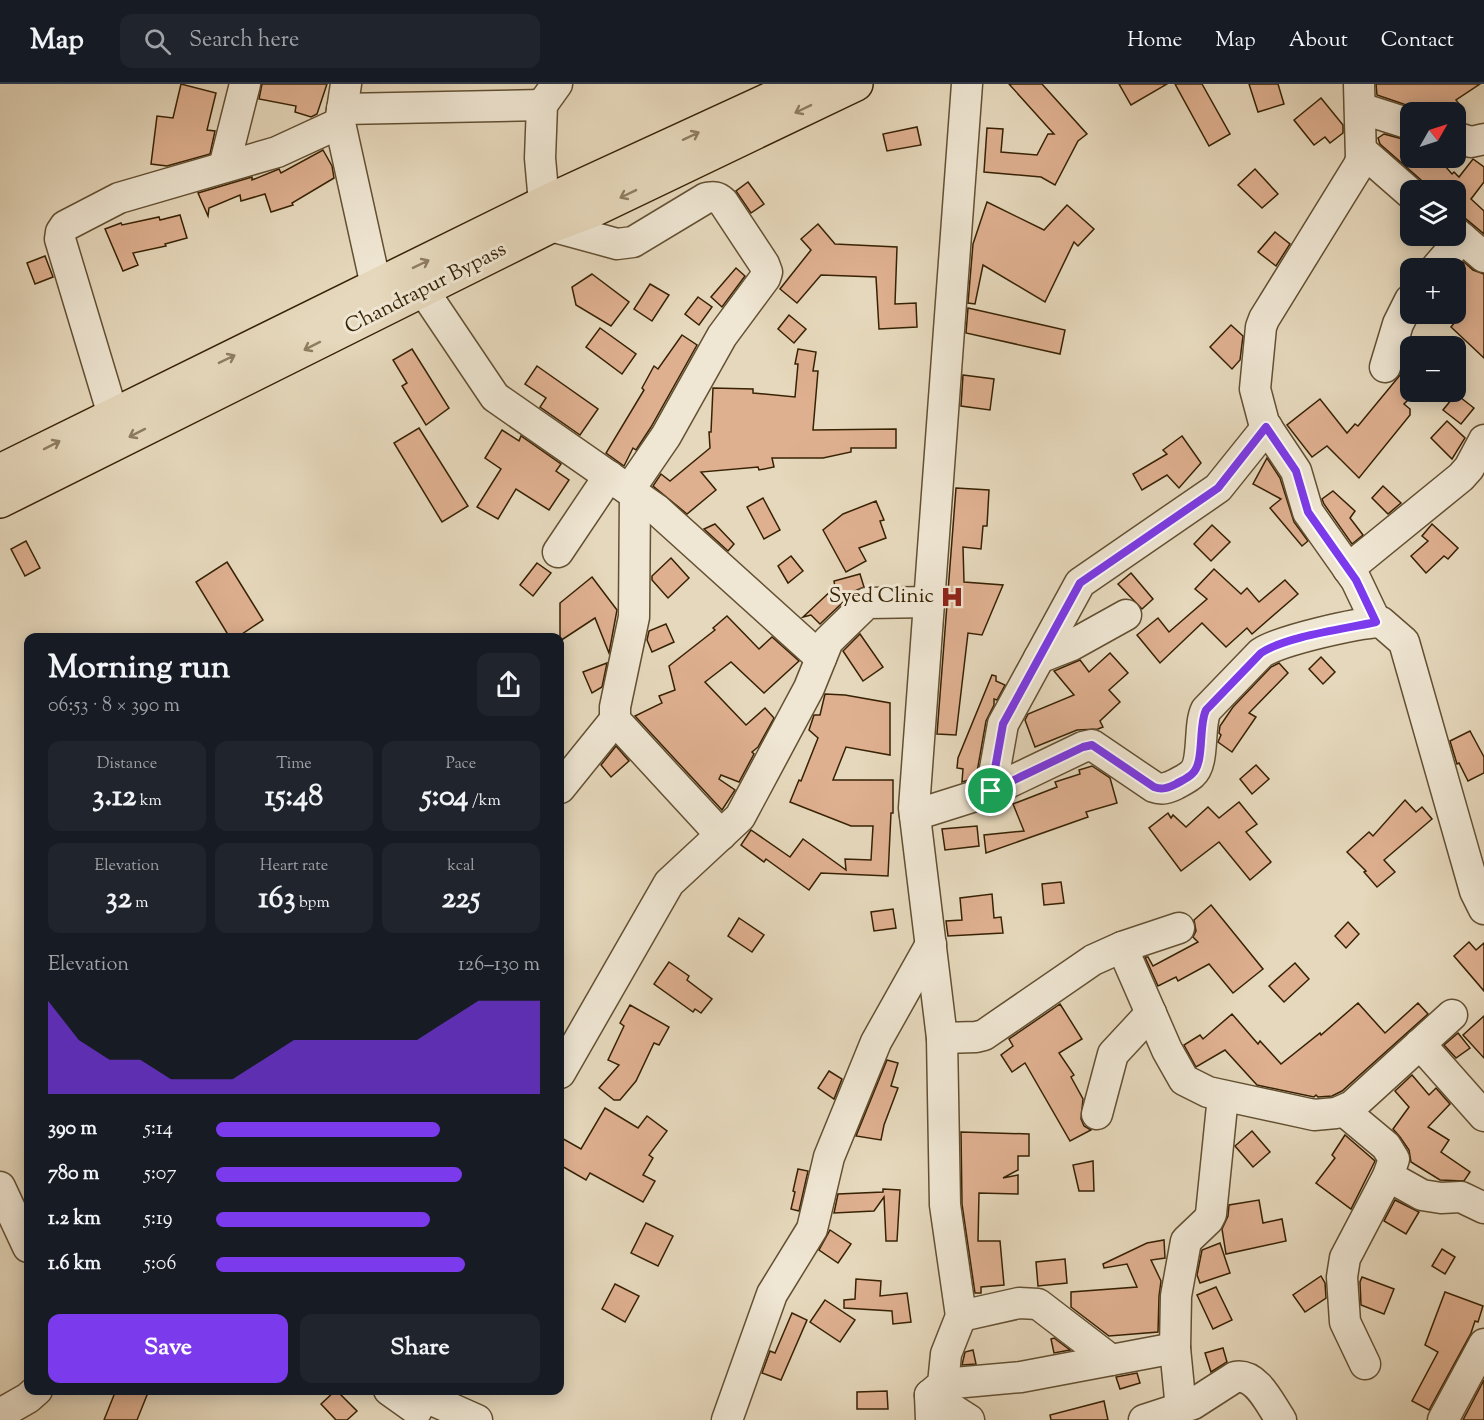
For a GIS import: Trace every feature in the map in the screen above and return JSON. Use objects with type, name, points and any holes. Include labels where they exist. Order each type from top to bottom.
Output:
[{"type":"highway","name":"Chandrapur Bypass","points":[[586,199],[803,84]]},
{"type":"highway","name":"Chandrapur Bypass","points":[[0,471],[375,286],[856,84]]},
{"type":"highway","name":"Chandrapur Bypass","points":[[0,501],[423,290],[548,215]]},
{"type":"street","points":[[224,167],[245,84]]},
{"type":"street","points":[[935,1400],[946,1354],[961,1316],[945,1205],[942,1038],[914,808],[967,84]]},
{"type":"street","points":[[113,415],[60,239],[60,232],[65,226],[111,201],[277,152],[343,106],[550,94],[540,158],[548,215],[617,243],[625,243],[633,242],[706,198],[719,198],[764,264],[767,272],[717,345],[666,436],[624,487],[558,552]]},
{"type":"street","points":[[1359,96],[1400,119]]},
{"type":"street","points":[[1359,96],[1362,151],[1359,165],[1261,327],[1255,389],[1266,427],[1296,471],[1308,512],[1387,628],[1475,891],[1484,909]]},
{"type":"street","points":[[343,106],[375,286]]},
{"type":"street","points":[[1466,141],[1484,139]]},
{"type":"street","points":[[1362,151],[1400,183]]},
{"type":"street","points":[[1448,258],[1467,242]]},
{"type":"street","points":[[423,290],[495,397],[663,515],[821,658]]},
{"type":"street","points":[[1385,367],[1400,320]]},
{"type":"street","points":[[991,791],[1003,724],[1080,583],[1218,488],[1266,427]]},
{"type":"street","points":[[1348,569],[1461,477],[1469,468],[1484,440]]},
{"type":"street","points":[[564,783],[615,720],[615,706],[634,617],[624,487]]},
{"type":"street","points":[[564,1066],[669,883],[740,817],[809,688],[828,642],[867,603],[930,602]]},
{"type":"street","points":[[1038,658],[1072,645],[1126,615]]},
{"type":"street","points":[[915,815],[991,791],[1083,747],[1092,745],[1154,787],[1164,789],[1170,787],[1196,770],[1201,721],[1206,710],[1261,653],[1272,647],[1308,636],[1387,628]]},
{"type":"street","points":[[615,720],[721,835]]},
{"type":"street","points":[[942,1038],[984,1035],[1088,963],[1122,947],[1179,928]]},
{"type":"street","points":[[727,1420],[772,1294],[812,1229],[829,1157],[876,1042],[931,944]]},
{"type":"street","points":[[1122,947],[1184,1080],[1208,1092],[1223,1096],[1332,1113],[1392,1153],[1394,1159],[1388,1176],[1342,1267],[1345,1322],[1365,1364]]},
{"type":"street","points":[[1097,1114],[1113,1054],[1151,1013]]},
{"type":"street","points":[[1332,1113],[1352,1106],[1452,1015]]},
{"type":"street","points":[[1420,1044],[1484,1116]]},
{"type":"street","points":[[1181,1409],[1175,1348],[1175,1304],[1186,1241],[1208,1220],[1211,1214],[1223,1096]]},
{"type":"street","points":[[1388,1176],[1422,1195],[1441,1198],[1461,1197],[1484,1208]]},
{"type":"street","points":[[0,1187],[24,1238]]},
{"type":"street","points":[[961,1316],[1019,1303],[1038,1304],[1111,1360]]},
{"type":"street","points":[[1443,1420],[1484,1344]]},
{"type":"street","points":[[935,1400],[1021,1377],[1175,1348]]},
{"type":"street","points":[[1144,1420],[1193,1404],[1235,1377],[1241,1376],[1254,1381],[1281,1420]]},
{"type":"street","points":[[0,1414],[31,1395]]},
{"type":"street","points":[[400,1395],[420,1404],[477,1420]]},
{"type":"street","points":[[935,1400],[969,1420]]},
{"type":"building","points":[[181,84],[216,93],[207,130],[215,131],[210,154],[167,166],[151,164],[157,116],[173,118]]},
{"type":"building","points":[[262,84],[327,84],[317,114],[311,117],[295,112],[296,106],[259,99]]},
{"type":"building","points":[[1009,84],[1042,84],[1087,134],[1078,141],[1055,185],[1041,177],[984,172],[987,128],[1003,129],[1001,152],[1037,155],[1048,134],[1054,134]]},
{"type":"building","points":[[1119,84],[1167,84],[1131,105]]},
{"type":"building","points":[[1175,84],[1202,84],[1230,134],[1209,146]]},
{"type":"building","points":[[1249,84],[1278,84],[1284,104],[1258,112]]},
{"type":"building","points":[[1376,84],[1480,84],[1456,100],[1458,102],[1400,103],[1377,95]]},
{"type":"building","points":[[1321,98],[1343,125],[1343,133],[1330,143],[1325,137],[1314,145],[1294,120]]},
{"type":"building","points":[[917,127],[921,145],[887,151],[883,134]]},
{"type":"building","points":[[1384,134],[1400,138],[1400,162],[1380,144],[1378,138]]},
{"type":"building","points":[[323,150],[332,166],[334,178],[292,203],[293,205],[271,212],[265,194],[241,201],[240,195],[209,208],[208,216],[198,193],[252,177],[252,180],[279,169],[281,173]]},
{"type":"building","points":[[1473,159],[1484,167],[1484,182],[1471,199],[1484,211],[1484,234],[1466,219],[1466,180],[1421,180],[1407,168],[1447,168],[1459,177]]},
{"type":"building","points":[[1255,169],[1278,194],[1262,208],[1238,185]]},
{"type":"building","points":[[748,182],[764,204],[751,213],[736,191]]},
{"type":"building","points":[[987,202],[1044,230],[1067,205],[1094,229],[1078,246],[1074,242],[1045,302],[983,265],[975,304],[968,303],[973,244]]},
{"type":"building","points":[[180,215],[187,238],[165,244],[166,246],[133,253],[138,265],[123,271],[105,229],[121,223],[122,225],[159,217],[160,220]]},
{"type":"building","points":[[818,224],[835,244],[897,247],[895,304],[916,303],[917,327],[879,329],[876,277],[821,275],[797,303],[780,289],[811,250],[801,239]]},
{"type":"building","points":[[1275,232],[1290,244],[1276,266],[1258,252]]},
{"type":"building","points":[[45,256],[53,277],[35,284],[27,263]]},
{"type":"building","points":[[1466,264],[1473,270],[1484,274],[1484,358],[1466,341],[1466,336],[1461,336],[1451,327],[1453,324],[1466,324]]},
{"type":"building","points":[[736,268],[745,276],[722,307],[711,297]]},
{"type":"building","points":[[592,274],[629,302],[611,326],[576,305],[572,287]]},
{"type":"building","points":[[650,284],[669,295],[652,321],[634,309]]},
{"type":"building","points":[[698,297],[712,307],[699,325],[685,314]]},
{"type":"building","points":[[968,308],[1065,330],[1060,354],[966,333]]},
{"type":"building","points":[[789,315],[806,329],[794,343],[778,329]]},
{"type":"building","points":[[1231,325],[1243,336],[1240,360],[1232,369],[1210,347]]},
{"type":"building","points":[[600,328],[636,354],[622,374],[586,347]]},
{"type":"building","points":[[682,335],[697,345],[651,427],[636,450],[633,448],[624,466],[606,453],[644,390],[642,388],[654,366],[658,369]]},
{"type":"building","points":[[412,349],[449,408],[426,425],[402,386],[407,383],[393,360]]},
{"type":"building","points":[[798,349],[816,352],[813,371],[818,371],[813,430],[896,429],[896,448],[851,448],[851,452],[823,458],[772,458],[774,467],[759,470],[758,467],[701,472],[716,490],[687,514],[653,486],[661,474],[670,481],[710,448],[713,388],[753,389],[753,393],[795,397],[798,364],[795,364]]},
{"type":"building","points":[[537,366],[598,409],[580,435],[540,407],[546,398],[525,384]]},
{"type":"building","points":[[963,375],[994,379],[990,410],[961,406]]},
{"type":"building","points":[[1400,375],[1400,402],[1406,402],[1404,404],[1410,409],[1410,415],[1359,478],[1327,446],[1312,457],[1287,425],[1320,399],[1347,433],[1355,424],[1358,426]]},
{"type":"building","points":[[1450,402],[1466,402],[1474,408],[1461,424],[1443,410]]},
{"type":"building","points":[[1447,421],[1465,438],[1452,459],[1431,438]]},
{"type":"building","points":[[419,428],[468,506],[442,522],[394,443]]},
{"type":"building","points":[[502,430],[519,441],[521,436],[561,464],[556,471],[569,480],[549,510],[516,489],[498,519],[477,507],[501,469],[485,458]]},
{"type":"building","points":[[1182,436],[1201,463],[1179,488],[1167,475],[1142,490],[1133,474],[1167,454],[1163,450]]},
{"type":"building","points":[[1267,458],[1280,478],[1294,522],[1308,541],[1302,546],[1270,508],[1281,499],[1253,484]]},
{"type":"building","points":[[1383,486],[1401,503],[1388,514],[1372,498]]},
{"type":"building","points":[[956,488],[989,490],[987,526],[983,526],[981,549],[963,547],[964,582],[1003,585],[982,635],[968,633],[956,735],[937,734]]},
{"type":"building","points":[[1333,491],[1355,511],[1350,518],[1363,535],[1352,544],[1322,499]]},
{"type":"building","points":[[763,498],[780,530],[764,539],[747,507]]},
{"type":"building","points":[[876,501],[884,520],[880,521],[886,538],[859,548],[866,561],[846,572],[823,530],[843,514]]},
{"type":"building","points":[[715,524],[734,544],[728,551],[704,529]]},
{"type":"building","points":[[1432,524],[1458,548],[1448,559],[1444,556],[1426,573],[1411,556],[1428,541],[1422,536]]},
{"type":"building","points":[[1212,525],[1230,542],[1211,561],[1194,544]]},
{"type":"building","points":[[26,541],[40,568],[25,576],[11,549]]},
{"type":"building","points":[[791,556],[803,571],[788,583],[778,566]]},
{"type":"building","points":[[671,558],[689,578],[668,598],[652,580],[652,576]]},
{"type":"building","points":[[227,562],[263,620],[244,633],[227,633],[196,582]]},
{"type":"building","points":[[537,563],[551,573],[533,596],[520,585]]},
{"type":"building","points":[[1214,569],[1241,594],[1247,588],[1259,602],[1285,580],[1298,594],[1252,634],[1247,628],[1226,647],[1202,623],[1160,663],[1137,635],[1158,618],[1169,632],[1207,599],[1195,589]]},
{"type":"building","points":[[1131,573],[1153,599],[1142,609],[1118,584]]},
{"type":"building","points":[[860,574],[864,587],[855,591],[820,624],[811,615],[803,617],[835,587],[834,581]]},
{"type":"building","points":[[592,577],[617,610],[609,653],[595,618],[564,638],[564,633],[560,633],[560,603]]},
{"type":"building","points":[[727,616],[759,649],[772,637],[799,661],[764,693],[731,662],[705,682],[746,725],[765,708],[774,718],[758,747],[752,752],[754,754],[739,782],[721,775],[719,779],[735,790],[722,810],[635,716],[662,703],[659,696],[675,690],[669,666],[715,630],[713,628]]},
{"type":"building","points":[[666,624],[674,642],[652,652],[647,640],[649,631]]},
{"type":"building","points":[[860,634],[883,667],[863,681],[843,651]]},
{"type":"building","points":[[1110,653],[1128,673],[1109,690],[1120,702],[1100,721],[1103,727],[1077,730],[1035,747],[1025,720],[1028,714],[1074,695],[1054,671],[1080,660],[1089,672]]},
{"type":"building","points":[[1321,657],[1335,672],[1323,684],[1309,669]]},
{"type":"building","points":[[607,663],[602,687],[592,693],[583,672]]},
{"type":"building","points":[[1279,663],[1288,673],[1249,713],[1256,717],[1232,752],[1218,742],[1221,735],[1220,726],[1233,707],[1271,667]]},
{"type":"building","points":[[992,675],[996,676],[996,681],[1005,685],[997,700],[994,699],[994,705],[986,721],[976,778],[962,782],[963,769],[957,768],[958,758]]},
{"type":"building","points":[[825,694],[890,703],[890,755],[846,747],[833,780],[893,780],[888,876],[821,873],[809,890],[766,859],[764,862],[741,845],[751,830],[790,857],[803,839],[846,870],[845,859],[871,860],[873,826],[851,826],[790,802],[818,738],[809,730],[814,715],[820,715]]},
{"type":"building","points":[[1470,731],[1484,757],[1484,773],[1468,781],[1459,763],[1457,764],[1450,741]]},
{"type":"building","points":[[616,746],[629,761],[611,777],[601,765]]},
{"type":"building","points":[[1256,765],[1269,779],[1252,794],[1240,779]]},
{"type":"building","points":[[1092,766],[1110,778],[1117,803],[1086,812],[1088,817],[986,853],[984,835],[1024,831],[1013,804],[1057,787],[1055,782],[1080,774],[1079,770]]},
{"type":"building","points":[[1405,800],[1416,812],[1422,807],[1432,819],[1384,860],[1395,872],[1377,887],[1364,872],[1366,871],[1347,852],[1369,832],[1373,836]]},
{"type":"building","points":[[1239,802],[1257,824],[1246,832],[1271,862],[1250,880],[1219,842],[1181,871],[1149,828],[1168,813],[1171,818],[1173,815],[1186,827],[1208,807],[1219,818]]},
{"type":"building","points":[[977,826],[979,846],[945,850],[942,829]]},
{"type":"building","points":[[1061,882],[1064,903],[1044,905],[1042,884]]},
{"type":"building","points":[[992,894],[994,918],[1001,917],[1003,933],[948,936],[946,921],[962,920],[960,898]]},
{"type":"building","points":[[1211,905],[1263,969],[1233,993],[1209,964],[1178,981],[1176,977],[1158,986],[1145,957],[1148,957],[1153,966],[1198,942],[1193,937],[1196,931],[1194,920]]},
{"type":"building","points":[[893,909],[896,928],[874,931],[871,912]]},
{"type":"building","points":[[739,918],[764,935],[752,952],[728,936]]},
{"type":"building","points":[[1348,922],[1359,934],[1346,948],[1335,936]]},
{"type":"building","points":[[1469,942],[1476,950],[1484,943],[1484,991],[1454,956]]},
{"type":"building","points":[[669,962],[689,976],[687,980],[712,999],[701,1013],[695,1009],[693,1012],[654,984]]},
{"type":"building","points":[[1295,963],[1309,979],[1284,1002],[1269,986]]},
{"type":"building","points":[[1358,1003],[1385,1033],[1418,1003],[1428,1014],[1342,1091],[1332,1096],[1318,1097],[1316,1095],[1314,1097],[1257,1085],[1225,1050],[1196,1067],[1184,1045],[1200,1035],[1203,1039],[1232,1014],[1258,1044],[1260,1041],[1281,1064],[1320,1033],[1321,1035]]},
{"type":"building","points":[[1060,1004],[1082,1039],[1059,1053],[1074,1075],[1071,1077],[1083,1099],[1081,1119],[1084,1126],[1091,1130],[1070,1141],[1025,1063],[1012,1072],[1001,1055],[1013,1046],[1009,1039]]},
{"type":"building","points":[[630,1005],[669,1027],[659,1045],[654,1043],[636,1081],[620,1100],[614,1100],[599,1088],[619,1065],[608,1060],[624,1026],[620,1023]]},
{"type":"building","points":[[1484,1016],[1484,1058],[1463,1035]]},
{"type":"building","points":[[1458,1033],[1470,1048],[1456,1058],[1444,1045]]},
{"type":"building","points":[[887,1060],[898,1063],[891,1086],[898,1088],[884,1125],[881,1140],[856,1136]]},
{"type":"building","points":[[829,1071],[842,1079],[834,1099],[818,1088]]},
{"type":"building","points":[[1412,1075],[1429,1095],[1436,1088],[1450,1104],[1428,1127],[1449,1140],[1441,1152],[1470,1172],[1464,1181],[1440,1180],[1411,1162],[1409,1150],[1393,1129],[1409,1107],[1395,1091]]},
{"type":"building","points":[[605,1108],[638,1128],[647,1116],[667,1131],[649,1155],[653,1158],[643,1175],[655,1181],[643,1202],[590,1173],[586,1180],[564,1167],[564,1139],[581,1149]]},
{"type":"building","points":[[1252,1131],[1270,1152],[1253,1167],[1235,1146]]},
{"type":"building","points":[[961,1132],[1029,1134],[1029,1156],[1018,1156],[1018,1170],[1003,1178],[1018,1175],[1018,1194],[979,1193],[978,1241],[1000,1241],[1004,1285],[981,1287],[981,1293],[975,1293],[962,1204]]},
{"type":"building","points":[[1345,1135],[1375,1161],[1351,1209],[1316,1183],[1335,1158],[1332,1155]]},
{"type":"building","points":[[1093,1161],[1094,1191],[1079,1191],[1073,1165]]},
{"type":"building","points":[[798,1169],[808,1171],[799,1211],[791,1209]]},
{"type":"building","points":[[883,1189],[900,1190],[897,1241],[886,1241],[884,1197],[874,1211],[834,1213],[838,1194],[883,1192]]},
{"type":"building","points":[[1259,1200],[1263,1223],[1282,1219],[1286,1241],[1226,1254],[1222,1229],[1228,1216],[1229,1205]]},
{"type":"building","points":[[1395,1200],[1419,1212],[1406,1234],[1384,1221]]},
{"type":"building","points":[[646,1223],[673,1236],[658,1266],[631,1253]]},
{"type":"building","points":[[830,1230],[851,1244],[838,1263],[819,1250]]},
{"type":"building","points":[[1164,1240],[1165,1258],[1151,1260],[1161,1281],[1158,1332],[1109,1336],[1071,1307],[1071,1292],[1137,1287],[1127,1264],[1104,1268],[1103,1264],[1147,1243]]},
{"type":"building","points":[[1220,1243],[1230,1273],[1200,1283],[1197,1275],[1202,1250]]},
{"type":"building","points":[[1442,1249],[1455,1257],[1445,1274],[1432,1266]]},
{"type":"building","points":[[1065,1259],[1067,1283],[1038,1286],[1036,1262]]},
{"type":"building","points":[[1321,1276],[1325,1283],[1326,1298],[1305,1312],[1293,1295]]},
{"type":"building","points":[[1362,1277],[1394,1289],[1384,1314],[1361,1305],[1360,1282]]},
{"type":"building","points":[[856,1279],[881,1281],[880,1296],[907,1293],[911,1322],[893,1324],[892,1311],[844,1308],[844,1300],[855,1299]]},
{"type":"building","points":[[615,1284],[639,1296],[625,1322],[602,1309]]},
{"type":"building","points":[[1216,1287],[1232,1320],[1213,1329],[1197,1295]]},
{"type":"building","points":[[1445,1292],[1483,1306],[1478,1322],[1475,1321],[1471,1333],[1429,1410],[1412,1401],[1438,1352],[1425,1345]]},
{"type":"building","points":[[825,1300],[855,1320],[840,1342],[810,1322]]},
{"type":"building","points":[[792,1313],[807,1320],[781,1380],[762,1373],[770,1351],[775,1353]]},
{"type":"building","points":[[1054,1338],[1070,1350],[1054,1353],[1051,1339]]},
{"type":"building","points":[[1223,1348],[1227,1362],[1211,1372],[1205,1353]]},
{"type":"building","points":[[973,1350],[976,1364],[962,1365],[965,1352]]},
{"type":"building","points":[[1137,1373],[1140,1383],[1120,1389],[1116,1377]]},
{"type":"building","points":[[1484,1380],[1484,1420],[1463,1420]]},
{"type":"building","points":[[887,1391],[888,1409],[857,1409],[857,1392]]},
{"type":"building","points":[[114,1395],[147,1395],[137,1420],[104,1420]]},
{"type":"building","points":[[331,1395],[341,1395],[357,1411],[347,1420],[336,1420],[321,1404]]},
{"type":"building","points":[[1104,1401],[1108,1420],[1051,1420],[1050,1415]]},
{"type":"place","name":"Syed Clinic","points":[[952,597]]},
{"type":"route","points":[[1266,427],[1296,471],[1308,512],[1356,580],[1376,622],[1308,636],[1272,647],[1261,653],[1206,710],[1201,721],[1196,770],[1170,787],[1164,789],[1154,787],[1092,745],[1083,747],[991,791],[1003,724],[1080,583],[1218,488],[1266,427]]}]
